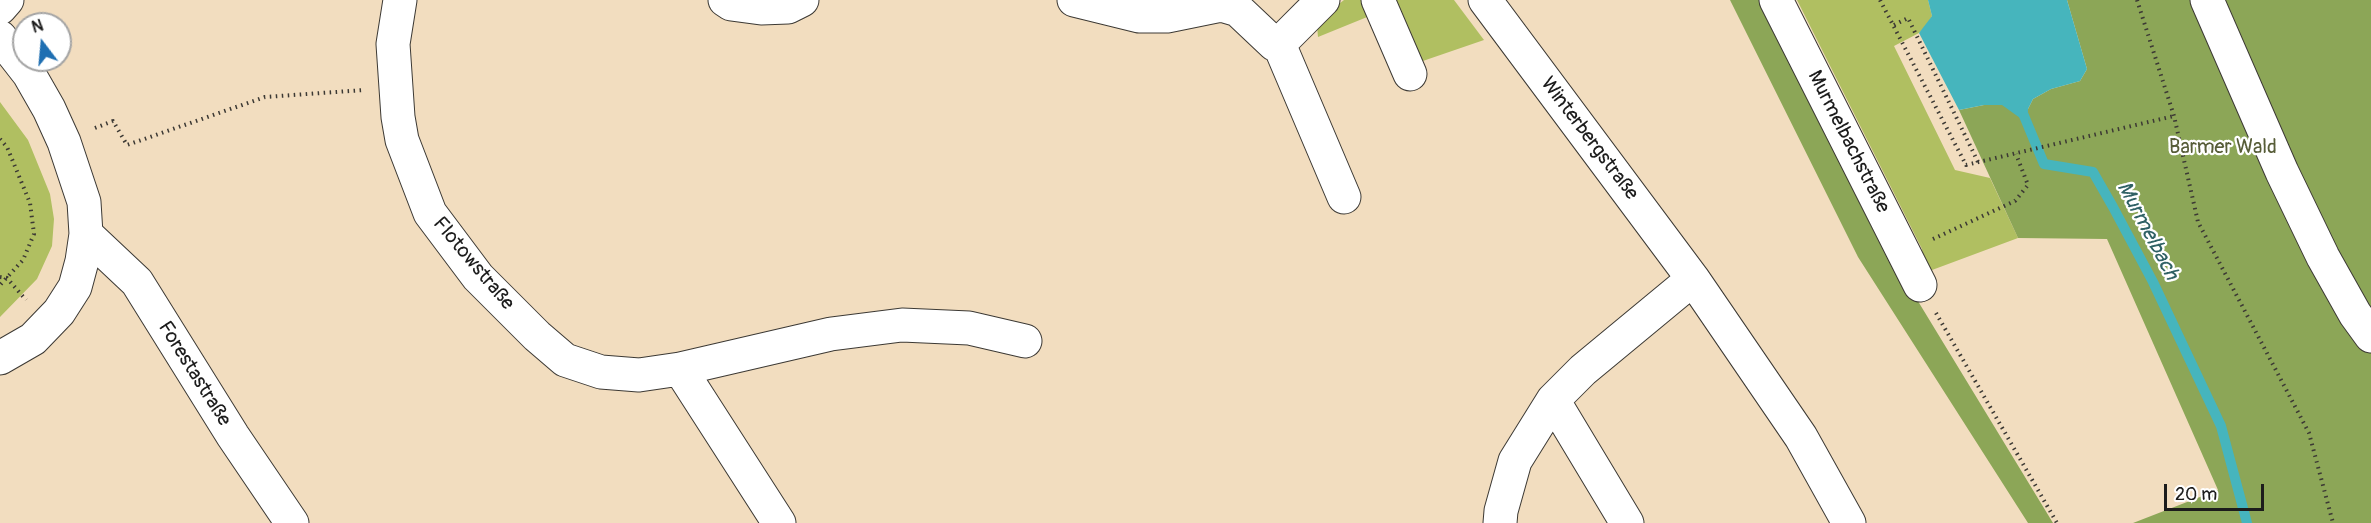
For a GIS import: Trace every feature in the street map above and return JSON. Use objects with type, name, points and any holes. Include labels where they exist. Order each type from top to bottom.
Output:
[{"type":"street","points":[[0,8],[7,0]]},
{"type":"street","name":"Flotowstraße","points":[[400,0],[393,44],[395,88],[402,140],[430,213],[478,277],[515,315],[566,360],[601,372],[639,375],[680,369],[831,334],[902,325],[969,328],[1025,341]]},
{"type":"street","points":[[725,0],[731,4],[761,8],[788,7],[802,0]]},
{"type":"street","points":[[1074,0],[1139,16],[1167,16],[1221,5],[1238,10],[1274,44],[1279,44]]},
{"type":"street","points":[[1279,44],[1323,0]]},
{"type":"street","points":[[1378,0],[1410,74]]},
{"type":"street","name":"Winterbergstraße","points":[[1485,0],[1693,279],[1801,437],[1849,523]]},
{"type":"street","name":"Murmelbachstraße","points":[[1776,0],[1920,285]]},
{"type":"street","points":[[2207,0],[2282,172],[2323,257],[2355,314],[2371,336]]},
{"type":"street","points":[[0,37],[29,74],[64,142],[84,202],[86,234],[75,287],[59,312],[33,339],[0,358]]},
{"type":"street","points":[[1279,44],[1344,197]]},
{"type":"street","name":"Forestastraße","points":[[86,234],[136,282],[233,436],[292,523]]},
{"type":"street","points":[[1500,523],[1501,511],[1515,461],[1553,400],[1582,370],[1693,279]]},
{"type":"street","points":[[680,369],[779,523]]},
{"type":"street","points":[[1553,400],[1627,523]]},
{"type":"path","points":[[1880,0],[1966,165],[2174,116]]},
{"type":"path","points":[[2137,0],[2174,116],[2198,222],[2308,433],[2334,523]]},
{"type":"path","points":[[1893,25],[1908,18],[1979,162]]},
{"type":"path","points":[[113,121],[127,145],[265,97],[370,89]]},
{"type":"path","points":[[0,139],[7,147],[30,203],[34,234],[23,261],[0,285]]},
{"type":"path","points":[[1905,252],[2015,201],[2028,185],[2016,154]]},
{"type":"path","points":[[0,277],[7,279],[26,300]]},
{"type":"path","points":[[1920,285],[2057,523]]},
{"type":"green space","points":[[1344,0],[1364,0],[1377,13],[1318,37],[1317,26],[1325,15]]},
{"type":"green space","points":[[1391,0],[1454,0],[1484,40],[1417,63]]},
{"type":"green space","points":[[1730,0],[1765,0],[1899,270],[2053,523],[2028,523],[1858,257]]},
{"type":"green space","points":[[1797,0],[1928,0],[1932,16],[1927,25],[1919,33],[1894,46],[1955,170],[1990,178],[2018,238],[1924,273],[1922,249]]},
{"type":"green space","name":"Barmer Wald","points":[[2067,0],[2371,0],[2371,523],[2133,523],[2218,490],[2107,239],[2018,238],[1959,110],[1984,105],[2028,109],[2033,99],[2051,89],[2080,81],[2087,69]]},
{"type":"green space","points":[[0,102],[28,140],[50,194],[54,219],[52,246],[37,279],[0,317]]},
{"type":"water","points":[[1928,0],[2067,0],[2087,69],[2080,81],[2051,89],[2033,99],[2028,109],[2027,123],[2002,105],[1984,105],[1959,110],[1919,33],[1932,16]]},
{"type":"waterway","name":"Murmelbach","points":[[2022,111],[2044,164],[2093,172],[2113,207],[2153,282],[2221,426],[2247,523]]}]
